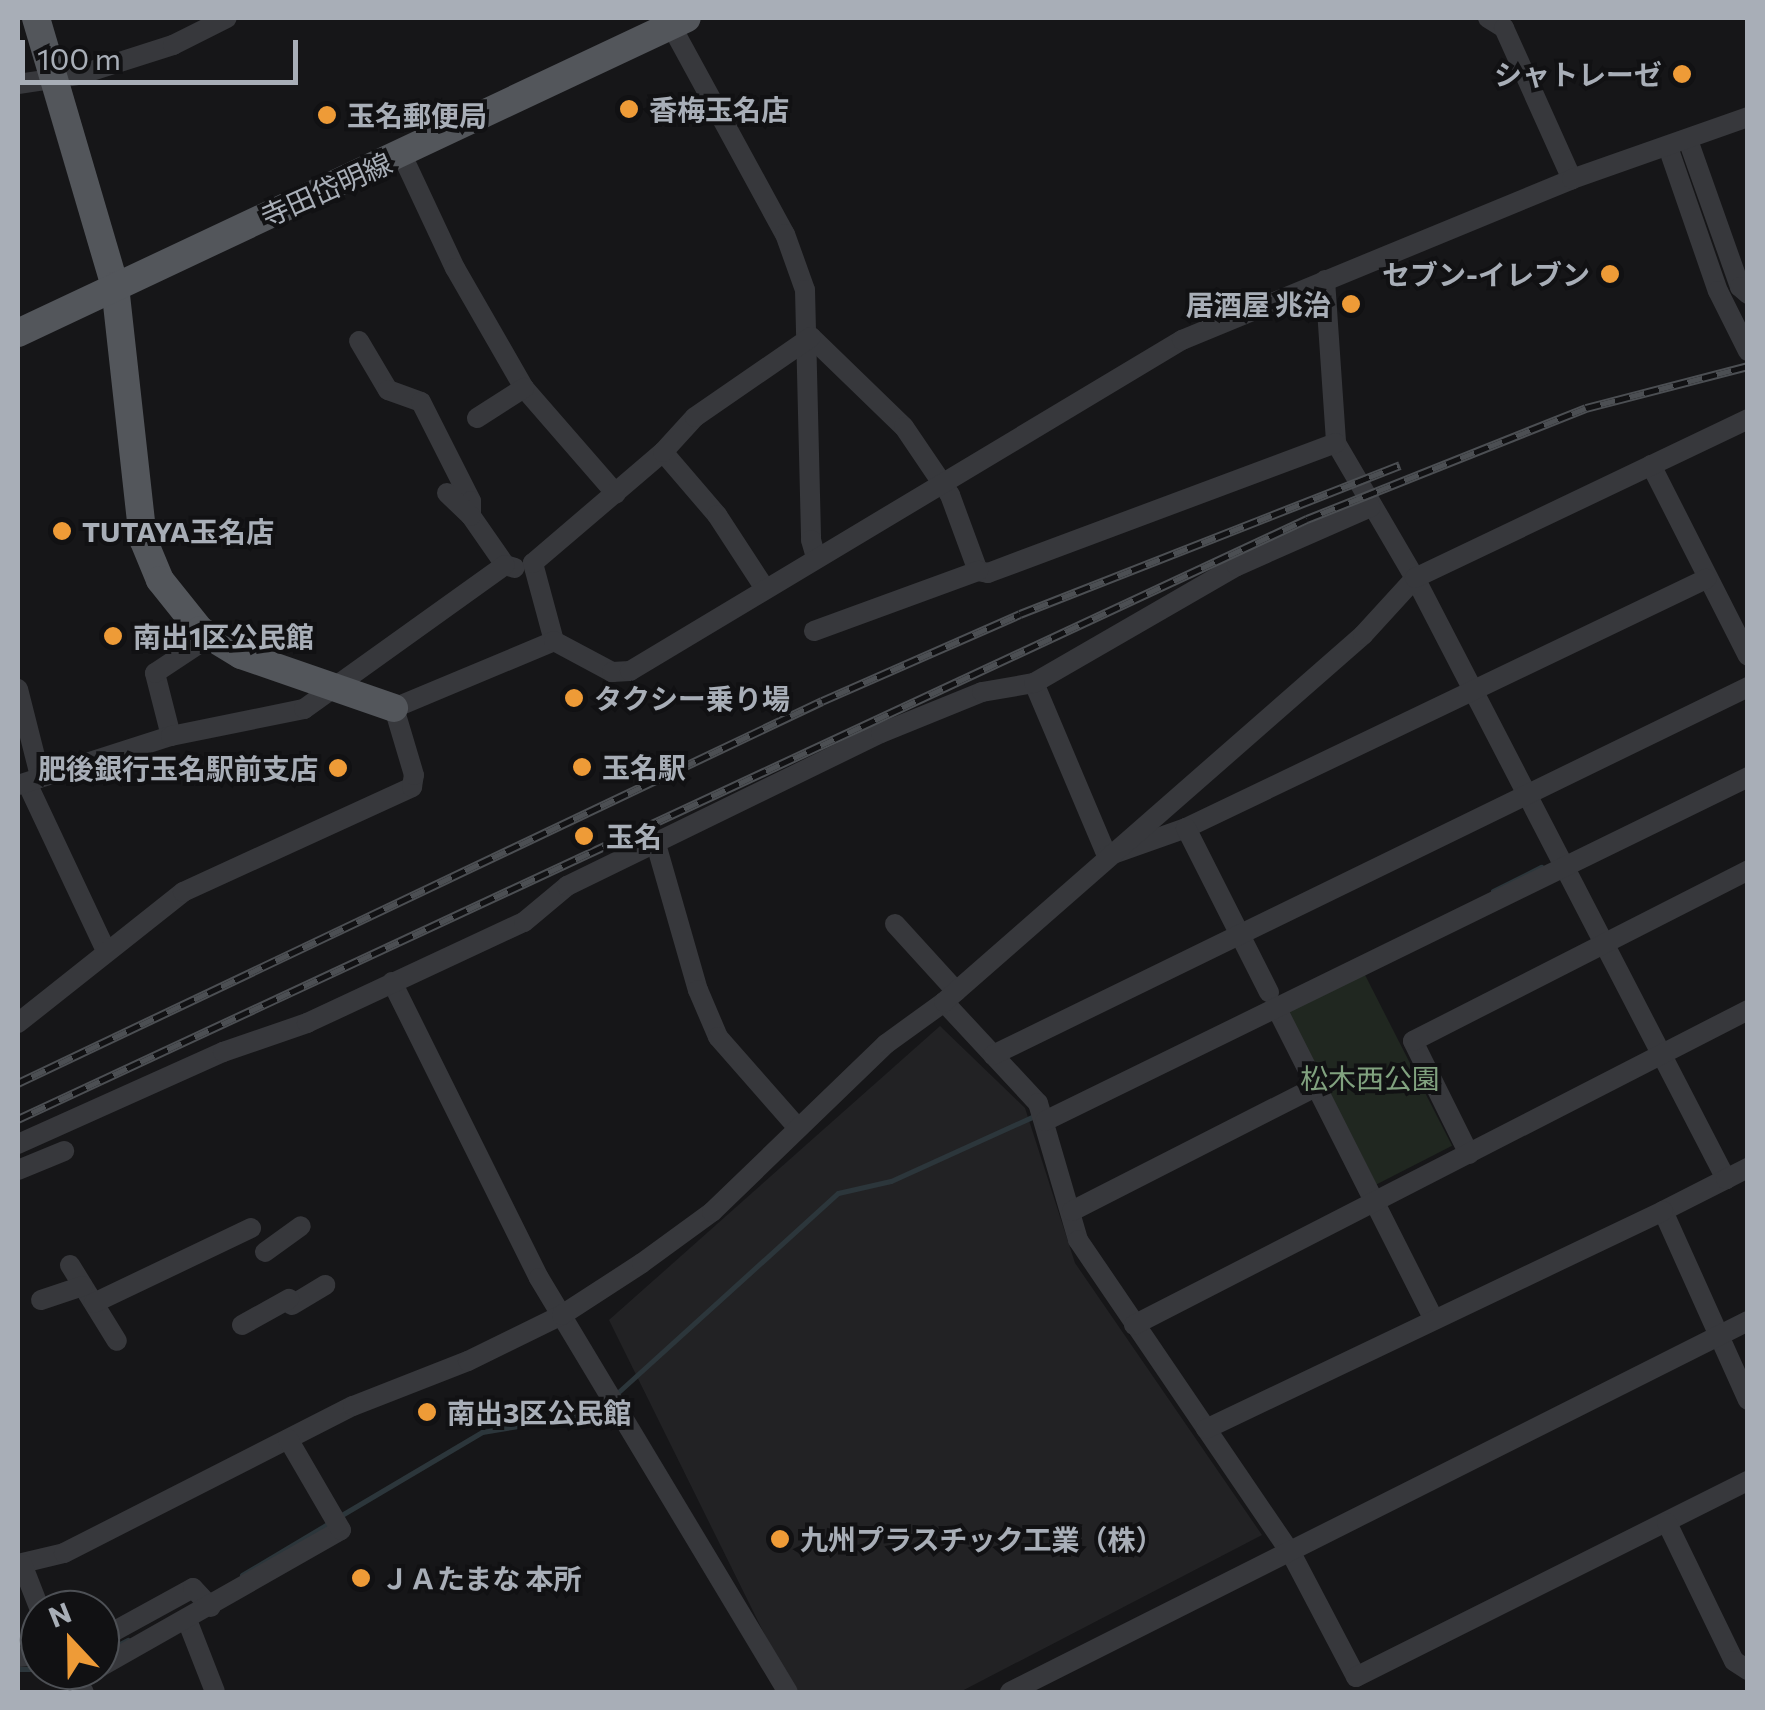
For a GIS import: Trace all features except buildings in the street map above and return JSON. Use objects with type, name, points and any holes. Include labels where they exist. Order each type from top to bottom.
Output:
[{"type":"main road","points":[[36,18],[115,286],[143,539],[178,609],[241,656],[394,708]]},
{"type":"main road","name":"寺田岱明線","points":[[18,333],[402,155],[675,20]]},
{"type":"street","points":[[18,84],[54,80],[189,26],[228,18]]},
{"type":"street","points":[[1488,18],[1504,28],[1572,179]]},
{"type":"street","points":[[675,20],[785,234],[805,290],[810,338],[811,540],[816,556]]},
{"type":"street","points":[[810,338],[695,417],[664,452],[533,563],[532,572],[554,641],[612,672],[630,671],[764,587],[1182,340],[1572,179],[1748,118]]},
{"type":"street","points":[[1678,143],[1740,287],[1748,294]]},
{"type":"street","points":[[1678,143],[1718,291],[1748,350]]},
{"type":"street","points":[[402,155],[455,268],[524,388],[616,494]]},
{"type":"street","points":[[1325,280],[1336,443],[1415,578],[1658,1056],[1726,1179]]},
{"type":"street","points":[[810,338],[904,427],[942,482],[978,571]]},
{"type":"street","points":[[359,341],[388,390],[411,395],[428,413],[471,501],[471,516]]},
{"type":"street","points":[[477,418],[524,388]]},
{"type":"street","points":[[31,1590],[20,1564],[64,1553],[288,1439],[562,1316],[712,1212],[886,1044],[950,996],[1363,635],[1415,578],[1748,419]]},
{"type":"street","points":[[814,631],[978,571],[988,573],[1336,443]]},
{"type":"street","points":[[664,452],[717,515],[764,587]]},
{"type":"street","points":[[1651,465],[1748,656]]},
{"type":"street","points":[[447,493],[471,516],[504,565],[532,572]]},
{"type":"street","points":[[18,1144],[524,922],[567,886],[881,733],[982,692],[1034,683],[1237,566],[1371,507]]},
{"type":"street","points":[[28,781],[171,736],[304,709],[504,565]]},
{"type":"street","points":[[1106,856],[1186,828],[1706,579]]},
{"type":"street","points":[[171,736],[155,673],[211,636]]},
{"type":"street","points":[[18,1023],[105,948],[183,892],[412,787],[414,775],[394,708],[554,641]]},
{"type":"street","points":[[1034,683],[1106,856]]},
{"type":"street","points":[[993,1056],[1748,687]]},
{"type":"street","points":[[18,690],[28,781],[105,948]]},
{"type":"street","points":[[1042,1114],[1557,859],[1748,777]]},
{"type":"street","points":[[1186,828],[1432,1316]]},
{"type":"street","points":[[656,844],[698,990],[718,1037],[798,1128]]},
{"type":"street","points":[[1469,1154],[1414,1041],[1600,942],[1748,870]]},
{"type":"street","points":[[896,924],[993,1056],[1042,1114],[1078,1240],[1291,1553],[1356,1677],[1748,1481]]},
{"type":"street","points":[[392,982],[562,1316],[788,1692]]},
{"type":"street","points":[[1134,1325],[1748,1010]]},
{"type":"street","points":[[1072,1211],[1314,1087]]},
{"type":"street","points":[[18,1170],[64,1151]]},
{"type":"street","points":[[1206,1429],[1432,1316],[1748,1168]]},
{"type":"street","points":[[1663,1211],[1748,1400]]},
{"type":"street","points":[[265,1252],[301,1226]]},
{"type":"street","points":[[42,1300],[88,1294],[250,1228]]},
{"type":"street","points":[[70,1265],[118,1341]]},
{"type":"street","points":[[242,1325],[325,1285]]},
{"type":"street","points":[[1010,1692],[1748,1321]]},
{"type":"street","points":[[120,1631],[206,1599],[341,1530],[288,1439]]},
{"type":"street","points":[[1667,1523],[1734,1660],[1748,1670]]},
{"type":"street","points":[[120,1656],[187,1620],[206,1599]]},
{"type":"street","points":[[187,1620],[215,1692]]},
{"type":"shaded area","points":[[940,1026],[1025,1108],[1075,1263],[1262,1535],[960,1692],[793,1692],[609,1320]]},
{"type":"green space","name":"松木西公園","points":[[1364,973],[1452,1146],[1376,1184],[1288,1012]]},
{"type":"waterway","points":[[1493,891],[1541,867]]},
{"type":"waterway","points":[[614,1396],[838,1193],[891,1181],[1034,1116]]},
{"type":"waterway","points":[[340,1516],[482,1432],[585,1415],[605,1402]]},
{"type":"waterway","points":[[242,1575],[331,1522]]},
{"type":"waterway","points":[[120,1644],[128,1640]]},
{"type":"railway","points":[[18,1119],[1307,519],[1586,408],[1748,366]]},
{"type":"railway","points":[[18,1083],[822,701],[1020,614],[1400,465]]},
{"type":"place","name":"シャトレーゼ","points":[[1682,74]]},
{"type":"place","name":"香梅玉名店","points":[[629,109]]},
{"type":"place","name":"玉名郵便局","points":[[327,115]]},
{"type":"place","name":"セブン-イレブン","points":[[1610,274]]},
{"type":"place","name":"居酒屋 兆治","points":[[1351,304]]},
{"type":"place","name":"TUTAYA玉名店","points":[[62,531]]},
{"type":"place","name":"南出1区公民館","points":[[113,636]]},
{"type":"place","name":"タクシー乗り場","points":[[574,698]]},
{"type":"place","name":"玉名駅","points":[[582,767]]},
{"type":"place","name":"肥後銀行玉名駅前支店","points":[[338,768]]},
{"type":"place","name":"玉名","points":[[584,836]]},
{"type":"place","name":"南出3区公民館","points":[[427,1412]]},
{"type":"place","name":"九州プラスチック工業（株）","points":[[780,1539]]},
{"type":"place","name":"ＪＡたまな 本所","points":[[361,1578]]}]
